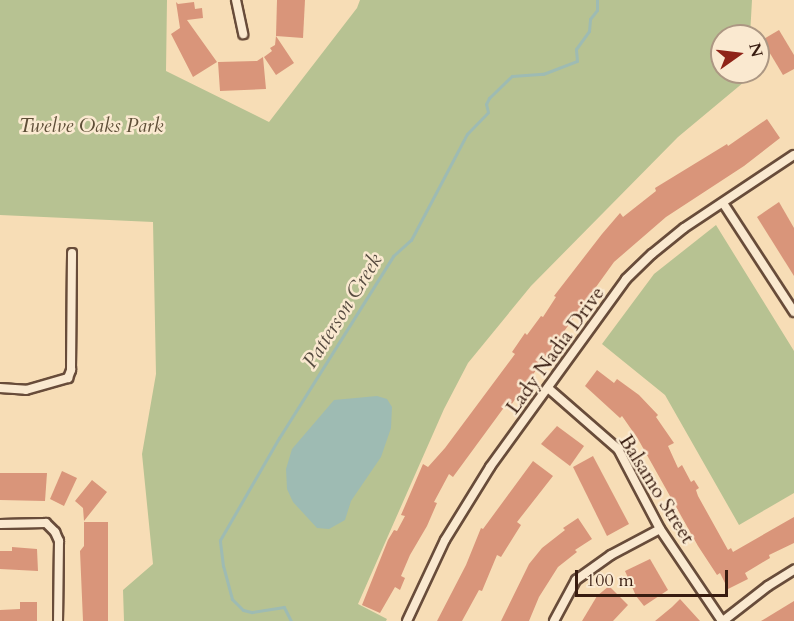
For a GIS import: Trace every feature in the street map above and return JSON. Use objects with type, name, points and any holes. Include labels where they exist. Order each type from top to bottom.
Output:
[{"type":"street","points":[[236,0],[243,34]]},
{"type":"street","name":"Lady Nadia Drive","points":[[407,621],[451,531],[490,467],[626,279],[651,254],[684,228],[794,155]]},
{"type":"street","points":[[723,203],[794,312]]},
{"type":"street","points":[[0,388],[26,390],[68,378],[71,370],[72,253]]},
{"type":"street","name":"Balsamo Street","points":[[548,388],[618,449],[660,529],[722,621]]},
{"type":"street","points":[[0,524],[46,523],[55,532],[59,542],[58,621]]},
{"type":"street","points":[[554,621],[576,580],[611,555],[660,529]]},
{"type":"street","points":[[722,621],[768,586],[794,570]]},
{"type":"green space","name":"Twelve Oaks Park","points":[[0,0],[167,0],[166,71],[269,122],[357,8],[360,0],[752,0],[751,24],[710,24],[710,84],[742,84],[678,137],[531,286],[468,363],[444,409],[358,604],[387,619],[386,621],[124,621],[123,590],[153,564],[142,454],[156,374],[153,222],[0,215]]},
{"type":"green space","points":[[716,225],[794,351],[794,493],[739,525],[665,395],[602,344],[654,274]]},
{"type":"water","points":[[377,396],[387,399],[392,407],[391,428],[381,457],[351,501],[345,520],[329,529],[317,528],[293,502],[287,489],[286,469],[292,449],[334,400]]},
{"type":"building","points":[[277,0],[305,0],[303,38],[276,36]]},
{"type":"building","points":[[176,2],[178,4],[194,2],[195,9],[202,8],[203,18],[187,20],[217,62],[193,77],[171,34],[180,28]]},
{"type":"building","points":[[779,30],[794,55],[794,69],[783,75],[770,53],[770,35]]},
{"type":"building","points":[[276,36],[294,63],[276,75],[264,57],[272,51],[270,48],[275,45]]},
{"type":"building","points":[[263,57],[266,89],[220,91],[218,62],[257,61]]},
{"type":"building","points":[[767,119],[780,138],[744,166],[666,217],[614,262],[511,405],[508,402],[453,477],[449,474],[434,502],[437,503],[427,526],[401,576],[405,578],[400,590],[395,587],[380,613],[362,605],[388,540],[394,530],[397,531],[405,516],[401,515],[423,464],[428,467],[445,448],[515,354],[512,352],[525,333],[527,335],[541,316],[543,317],[556,297],[554,296],[602,234],[620,213],[623,217],[656,191],[655,188],[727,144],[728,146]]},
{"type":"building","points":[[779,202],[794,228],[794,276],[757,217]]},
{"type":"building","points":[[597,370],[614,383],[617,379],[639,395],[658,415],[656,417],[674,443],[668,446],[678,468],[682,465],[691,482],[694,480],[699,488],[696,490],[698,496],[728,550],[731,548],[733,552],[794,517],[794,543],[769,555],[770,558],[745,573],[748,579],[728,589],[720,573],[717,575],[698,546],[638,439],[622,416],[620,418],[585,386]]},
{"type":"building","points":[[557,426],[584,446],[570,466],[541,444]]},
{"type":"building","points":[[593,456],[629,524],[607,536],[573,467]]},
{"type":"building","points":[[533,461],[553,476],[517,522],[521,525],[501,557],[497,555],[482,591],[479,590],[462,621],[437,621],[466,565],[481,528],[483,529]]},
{"type":"building","points":[[62,471],[77,478],[64,506],[50,499]]},
{"type":"building","points":[[0,473],[47,473],[45,501],[0,500]]},
{"type":"building","points":[[92,480],[107,492],[84,521],[83,508],[75,501]]},
{"type":"building","points":[[578,518],[592,539],[575,550],[577,552],[558,567],[539,597],[529,621],[501,621],[529,564],[542,548],[565,530],[563,528]]},
{"type":"building","points":[[84,522],[108,522],[108,621],[83,621],[80,551],[84,546]]},
{"type":"building","points":[[12,547],[37,549],[38,571],[0,569],[0,551],[12,551]]},
{"type":"building","points":[[650,559],[668,590],[644,606],[636,596],[625,571]]},
{"type":"building","points":[[609,586],[628,605],[613,621],[582,621],[597,596]]},
{"type":"building","points":[[680,599],[700,621],[655,621],[672,607]]},
{"type":"building","points":[[794,601],[794,621],[761,621]]},
{"type":"building","points":[[20,602],[37,602],[37,621],[0,621],[0,610],[20,609]]},
{"type":"waterway","name":"Patterson Creek","points":[[291,621],[284,607],[251,612],[243,610],[232,599],[223,566],[220,540],[279,438],[393,256],[411,240],[467,134],[488,112],[486,104],[489,98],[512,76],[543,74],[577,61],[576,49],[589,31],[590,19],[597,10],[597,0]]}]
